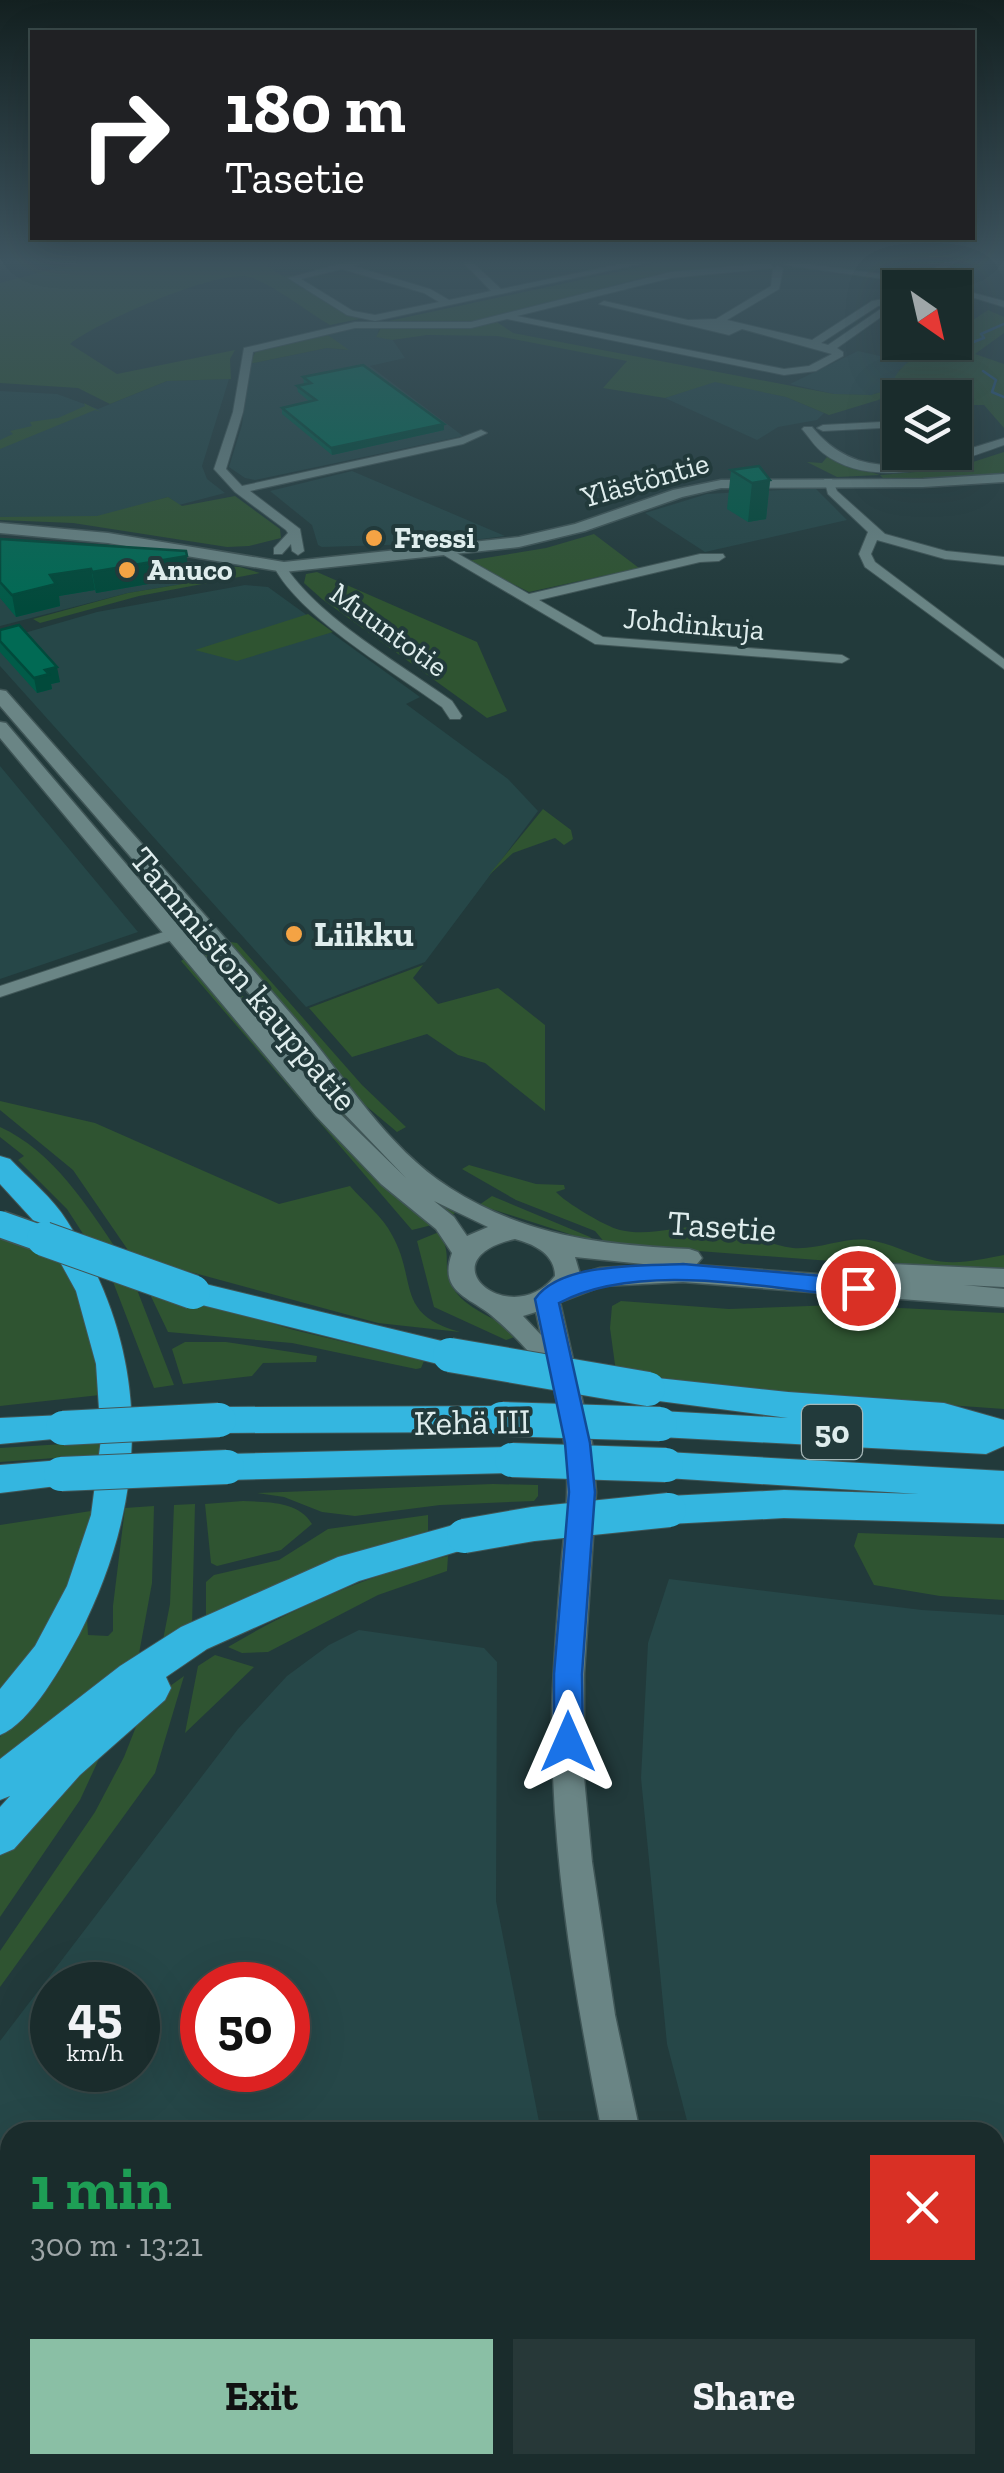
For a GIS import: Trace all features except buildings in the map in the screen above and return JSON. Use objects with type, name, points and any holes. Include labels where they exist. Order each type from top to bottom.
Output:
[{"type":"highway","points":[[0,1166],[70,1244],[106,1332],[118,1412],[113,1496],[105,1537],[58,1647],[0,1718]]},
{"type":"highway","points":[[0,1224],[193,1292],[450,1355],[648,1389],[788,1405],[944,1416],[1004,1433]]},
{"type":"highway","name":"Kehä III","points":[[0,1431],[219,1420],[502,1419],[1004,1442]]},
{"type":"highway","name":"Kehä III","points":[[0,1479],[227,1467],[512,1460],[1004,1485]]},
{"type":"highway","points":[[0,1782],[133,1678],[194,1638],[350,1568],[464,1536],[550,1522],[669,1510],[801,1504],[1004,1510]]},
{"type":"highway","points":[[6,1828],[66,1762],[130,1705],[272,1602]]},
{"type":"main road","name":"Ylästöntie","points":[[0,531],[56,532],[209,554],[363,557],[446,551],[548,536],[704,488],[742,482],[936,483],[1004,478]]},
{"type":"main road","name":"Tammiston kauppatie","points":[[0,694],[293,1030],[346,1102],[417,1175],[466,1209],[515,1230]]},
{"type":"main road","name":"Tammiston kauppatie","points":[[0,726],[324,1111],[390,1178],[445,1223],[463,1250]]},
{"type":"main road","points":[[552,1296],[530,1306],[498,1306],[472,1295],[458,1270],[463,1250],[483,1236],[515,1230],[531,1232],[555,1244],[567,1267],[552,1296],[578,1443],[582,1492],[568,1674],[570,1794],[597,2015],[619,2122]]},
{"type":"main road","name":"Tasetie","points":[[555,1244],[611,1254],[959,1279],[1004,1278]]},
{"type":"main road","name":"Tasetie","points":[[552,1296],[600,1277],[683,1272],[1004,1298]]},
{"type":"main road","points":[[498,1306],[564,1377]]},
{"type":"street","points":[[242,377],[238,412],[220,464],[222,475],[296,532],[286,558]]},
{"type":"street","points":[[882,428],[808,430],[826,455],[870,468],[882,467]]},
{"type":"street","points":[[239,490],[463,441],[481,433]]},
{"type":"street","points":[[972,450],[1004,440]]},
{"type":"street","points":[[828,482],[832,492],[873,533],[931,552],[1004,561]]},
{"type":"street","points":[[873,533],[865,554],[869,564],[1004,665]]},
{"type":"street","name":"Johdinkuja","points":[[446,551],[593,638],[842,658]]},
{"type":"street","points":[[526,600],[700,558],[719,557]]},
{"type":"street","name":"Muuntotie","points":[[286,558],[280,575],[291,586],[447,704],[455,716]]},
{"type":"street","points":[[0,992],[200,925]]},
{"type":"shaded area","points":[[247,377],[385,377],[463,436],[255,480],[229,467],[242,425]]},
{"type":"shaded area","points":[[804,377],[899,377],[882,380],[882,392],[871,395],[834,394],[790,384]]},
{"type":"shaded area","points":[[229,379],[202,466],[207,479],[225,493],[179,505],[168,497],[92,519],[0,517],[0,391],[57,394],[98,409],[167,381]]},
{"type":"shaded area","points":[[715,381],[786,397],[824,413],[817,420],[778,427],[757,440],[665,398]]},
{"type":"shaded area","points":[[352,471],[505,536],[450,543],[322,547],[312,525],[270,491]]},
{"type":"shaded area","points":[[815,488],[847,520],[705,552],[645,513],[707,494]]},
{"type":"shaded area","points":[[0,543],[187,561],[243,568],[249,573],[128,593],[0,626]]},
{"type":"shaded area","points":[[245,585],[268,587],[420,697],[406,704],[508,779],[538,811],[425,962],[306,1007],[0,666],[0,640],[97,612]]},
{"type":"shaded area","points":[[0,766],[54,831],[138,932],[0,979]]},
{"type":"shaded area","points":[[669,1579],[922,1610],[1004,1615],[1004,2122],[687,2122],[667,2044],[641,1778],[648,1643]]},
{"type":"shaded area","points":[[359,1630],[484,1648],[497,1662],[496,1901],[539,2122],[0,2122],[0,2041],[30,2002],[30,2092],[160,2092],[160,1962],[60,1962],[238,1729],[287,1676],[329,1645]]},
{"type":"green space","points":[[0,377],[231,379],[167,381],[110,404],[78,388],[0,383]]},
{"type":"green space","points":[[612,377],[747,377],[834,394],[882,392],[882,399],[829,415],[786,397],[715,382],[665,398],[603,388]]},
{"type":"green space","points":[[895,377],[1004,377],[1004,428],[984,405],[972,405],[972,380]]},
{"type":"green space","points":[[84,403],[101,412],[95,410],[0,449],[0,440],[13,434],[10,431],[32,426],[30,422],[58,418],[85,406]]},
{"type":"green space","points":[[1004,452],[1004,472],[991,476],[884,479],[880,475],[972,470],[972,462]]},
{"type":"green space","points":[[827,457],[880,475],[837,477],[807,462],[822,463]]},
{"type":"green space","points":[[235,496],[280,529],[281,538],[227,547],[73,523],[0,520],[97,516],[168,497],[182,506]]},
{"type":"green space","points":[[594,534],[639,568],[529,592],[467,561],[546,548]]},
{"type":"green space","points":[[217,566],[260,573],[139,596],[40,623],[33,619],[128,593],[213,579],[223,570]]},
{"type":"green space","points":[[317,572],[477,642],[507,711],[487,718],[322,599],[304,583],[306,574]]},
{"type":"green space","points":[[308,614],[333,632],[237,661],[195,650]]},
{"type":"green space","points":[[543,809],[571,830],[573,839],[564,845],[555,838],[513,853],[488,876]]},
{"type":"green space","points":[[230,942],[237,943],[362,1085],[406,1127],[397,1132],[353,1095]]},
{"type":"green space","points":[[204,951],[251,1005],[286,1036],[335,1102],[429,1195],[455,1213],[450,1217],[359,1137],[199,953]]},
{"type":"green space","points":[[185,958],[432,1225],[412,1230],[181,961]]},
{"type":"green space","points":[[423,965],[413,978],[438,1004],[498,988],[545,1025],[545,1111],[485,1063],[458,1055],[427,1034],[352,1057],[309,1008]]},
{"type":"green space","points":[[0,1101],[95,1123],[279,1204],[350,1186],[392,1235],[416,1306],[439,1325],[460,1332],[378,1323],[132,1256],[73,1170],[0,1110]]},
{"type":"green space","points":[[0,1127],[53,1165],[119,1253],[89,1243],[67,1209],[18,1160],[24,1156],[0,1137]]},
{"type":"green space","points":[[469,1165],[536,1184],[564,1185],[565,1189],[556,1192],[595,1219],[620,1230],[719,1227],[793,1248],[869,1240],[947,1262],[1004,1255],[1004,1271],[606,1244],[595,1231],[516,1200],[462,1169]]},
{"type":"green space","points":[[492,1196],[590,1237],[597,1243],[479,1205]]},
{"type":"green space","points":[[439,1232],[446,1247],[448,1278],[457,1293],[521,1335],[506,1340],[434,1307],[417,1241]]},
{"type":"green space","points":[[0,1235],[68,1260],[109,1394],[0,1406]]},
{"type":"green space","points":[[110,1274],[134,1282],[174,1385],[154,1388]]},
{"type":"green space","points":[[146,1286],[294,1330],[424,1361],[416,1369],[292,1343],[168,1332]]},
{"type":"green space","points":[[621,1301],[729,1309],[836,1305],[1004,1313],[1004,1409],[793,1394],[616,1372],[610,1328],[612,1306]]},
{"type":"green space","points":[[185,1342],[226,1342],[317,1356],[316,1362],[263,1363],[252,1376],[183,1384],[172,1349]]},
{"type":"green space","points":[[111,1441],[110,1454],[0,1462],[0,1448]]},
{"type":"green space","points":[[538,1485],[538,1496],[534,1501],[440,1505],[355,1516],[322,1512],[284,1497],[257,1493]]},
{"type":"green space","points":[[243,1501],[291,1507],[312,1524],[281,1550],[217,1566],[211,1563],[205,1504]]},
{"type":"green space","points":[[195,1504],[192,1626],[162,1645],[170,1604],[174,1505]]},
{"type":"green space","points":[[154,1506],[152,1583],[138,1659],[0,1767],[0,1737],[69,1651],[87,1618],[88,1635],[108,1636],[113,1631],[125,1508]]},
{"type":"green space","points":[[104,1509],[79,1585],[0,1702],[0,1525]]},
{"type":"green space","points":[[428,1515],[428,1531],[327,1562],[206,1618],[206,1582],[214,1575],[279,1560],[328,1529]]},
{"type":"green space","points":[[858,1533],[1004,1538],[1004,1600],[940,1596],[874,1585],[854,1546]]},
{"type":"green space","points":[[448,1556],[447,1571],[378,1595],[268,1652],[242,1653],[228,1647],[335,1593]]},
{"type":"green space","points":[[215,1655],[254,1667],[185,1733],[198,1666]]},
{"type":"green space","points":[[184,1676],[155,1773],[0,1987],[0,1951],[95,1812],[124,1757],[145,1704]]},
{"type":"green space","points":[[110,1735],[80,1800],[0,1917],[0,1855],[34,1812]]},
{"type":"waterway","points":[[992,377],[996,380],[992,392],[1004,397]]},
{"type":"place","name":"Fressi","points":[[374,538]]},
{"type":"place","name":"Anuco","points":[[127,570]]},
{"type":"place","name":"Liikku","points":[[294,934]]},
{"type":"route","points":[[568,1742],[568,1674],[582,1492],[578,1443],[546,1299],[579,1282],[600,1277],[683,1272],[858,1288]]}]
